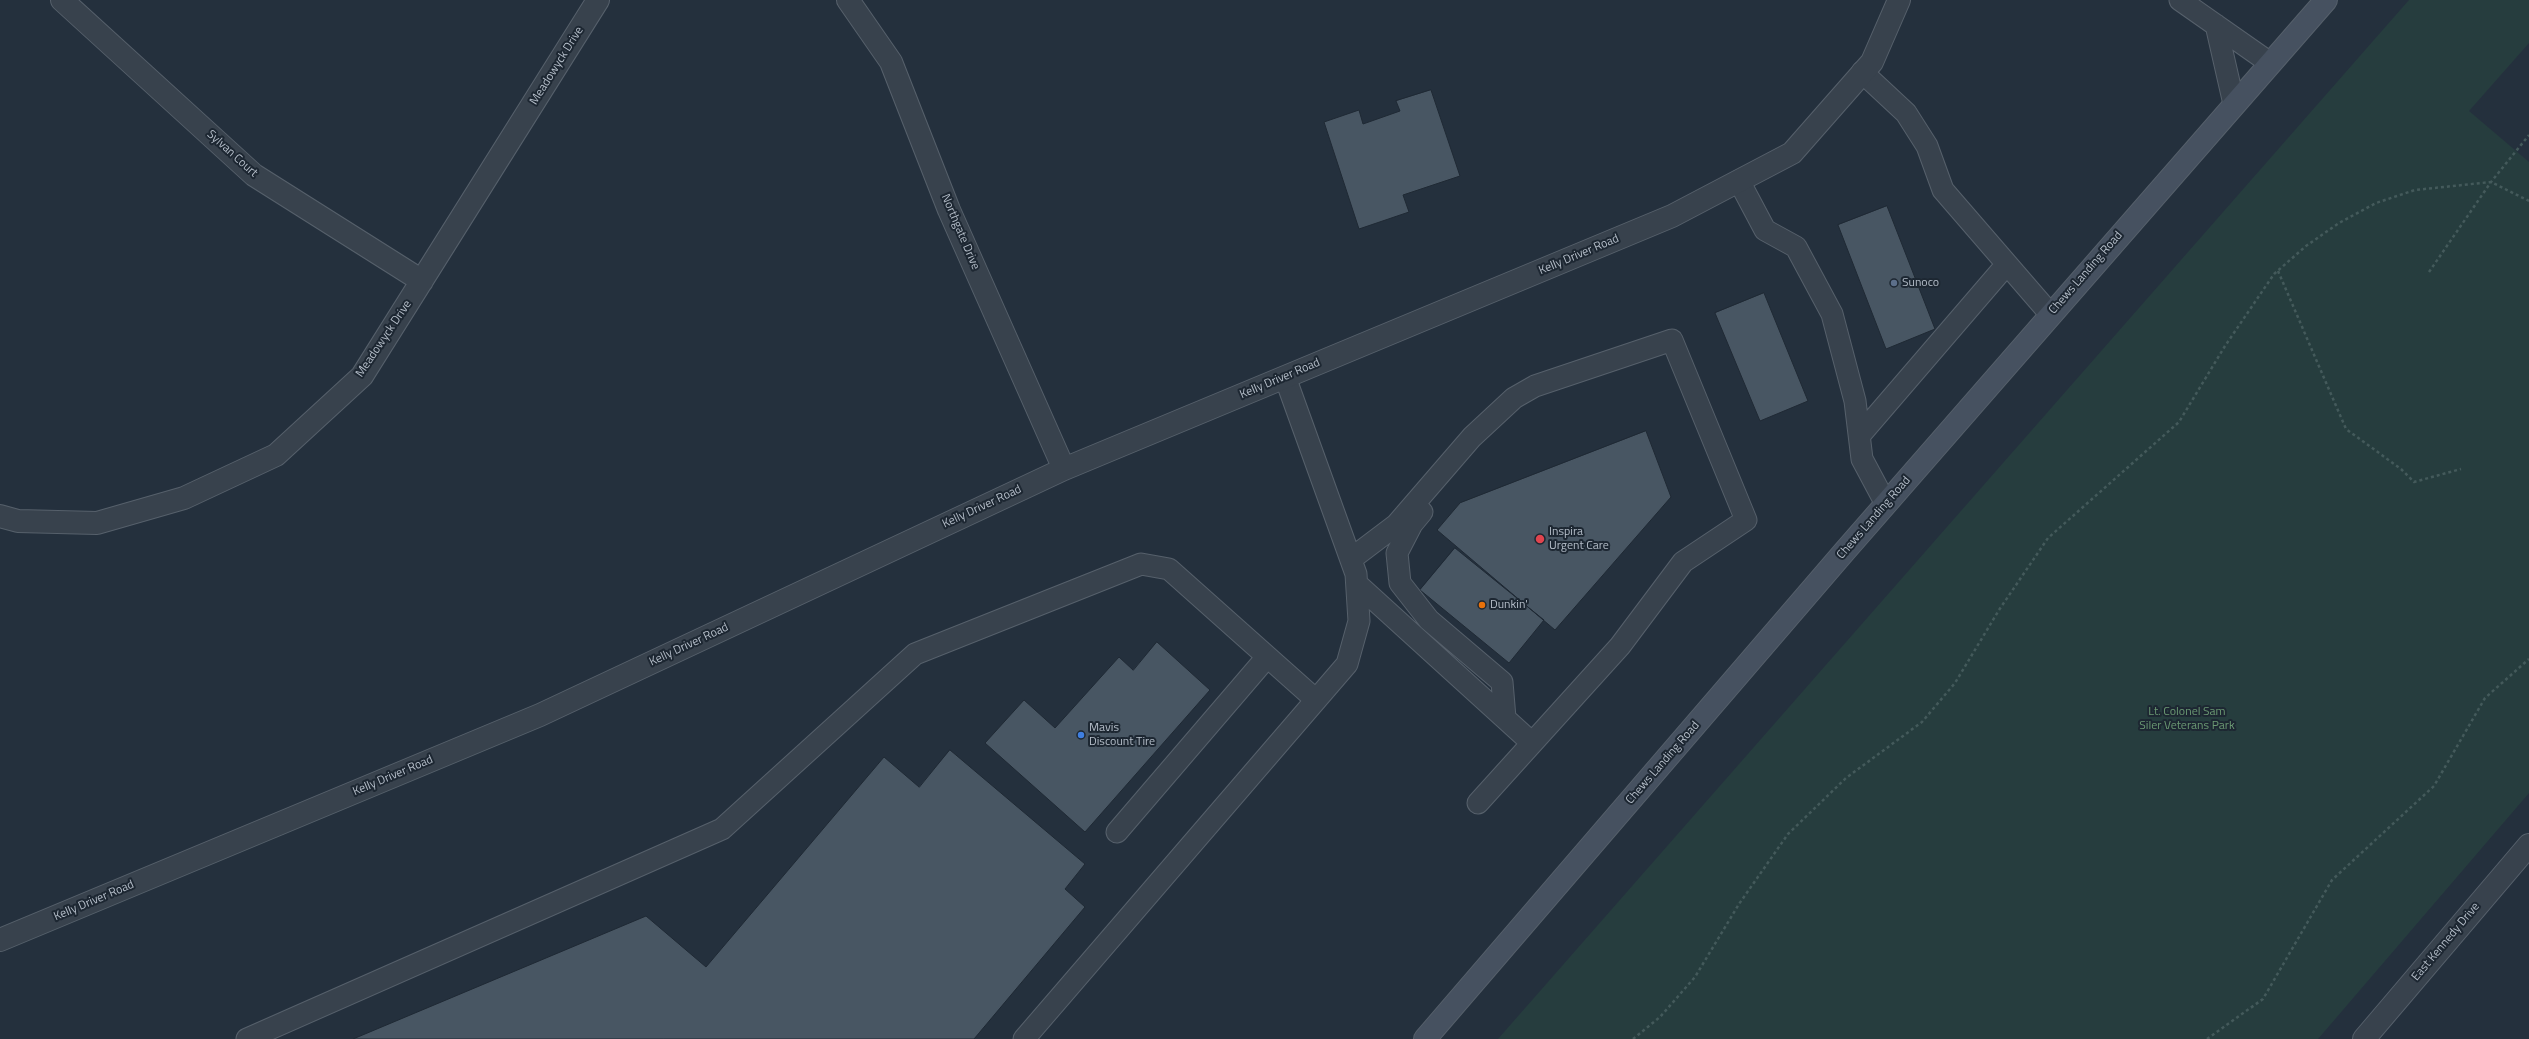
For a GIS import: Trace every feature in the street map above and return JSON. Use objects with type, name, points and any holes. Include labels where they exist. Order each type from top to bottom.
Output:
[{"type":"main road","name":"Chews Landing Road","points":[[1426,1039],[1886,504],[2326,0]]},
{"type":"street","name":"Sylvan Court","points":[[62,0],[254,175],[422,281]]},
{"type":"street","name":"Meadowyck Drive","points":[[0,516],[18,521],[97,523],[184,498],[276,455],[362,376],[598,0]]},
{"type":"street","name":"Northgate Drive","points":[[848,0],[890,62],[949,210],[1064,469]]},
{"type":"street","name":"Kelly Driver Road","points":[[0,940],[540,715],[1064,469],[1672,216],[1792,153],[1872,62],[1899,0]]},
{"type":"street","name":"East Kennedy Drive","points":[[2364,1039],[2529,846]]},
{"type":"lane","points":[[2180,0],[2270,63]]},
{"type":"lane","points":[[2216,25],[2234,104]]},
{"type":"lane","points":[[1862,72],[1906,113],[1927,146],[1943,190],[2050,315]]},
{"type":"lane","points":[[1739,181],[1765,230],[1796,247],[1832,314],[1855,401],[1862,459],[1886,504]]},
{"type":"lane","points":[[1860,436],[2007,264]]},
{"type":"lane","points":[[1351,558],[1396,526],[1472,437],[1514,398],[1535,386],[1672,340],[1746,520],[1683,562],[1620,646],[1478,803]]},
{"type":"lane","points":[[1024,1039],[1347,664],[1359,621],[1356,574],[1285,377]]},
{"type":"lane","points":[[1505,718],[1502,682],[1429,620],[1400,583],[1397,553],[1412,524],[1514,398]]},
{"type":"lane","points":[[247,1039],[722,829],[915,654],[1141,564],[1169,569],[1316,700]]},
{"type":"lane","points":[[1357,584],[1532,743]]},
{"type":"lane","points":[[1117,832],[1267,657]]},
{"type":"path","points":[[2429,272],[2491,182],[2529,135]]},
{"type":"path","points":[[1633,1039],[1660,1017],[1695,977],[1739,904],[1788,834],[1846,778],[1922,722],[1954,683],[1999,610],[2048,538],[2179,422],[2225,346],[2278,271],[2306,246],[2339,223],[2376,203],[2415,190],[2491,182],[2529,201]]},
{"type":"path","points":[[2278,271],[2346,429],[2401,469],[2414,482],[2461,469]]},
{"type":"path","points":[[2208,1039],[2263,999],[2332,880],[2434,786],[2485,698],[2529,659]]},
{"type":"green space","name":"Lt. Colonel Sam Siler Veterans Park","points":[[2409,0],[2529,0],[2529,43],[2469,111],[2529,162],[2529,793],[2318,1039],[1498,1039]]},
{"type":"building","points":[[1431,90],[1460,176],[1403,195],[1409,212],[1359,229],[1324,122],[1359,110],[1363,124],[1400,111],[1396,101]]},
{"type":"building","points":[[1887,206],[1935,329],[1886,349],[1838,225]]},
{"type":"building","points":[[1764,293],[1808,401],[1760,421],[1715,313]]},
{"type":"building","name":"Inspira Urgent Care","points":[[1646,431],[1671,497],[1555,630],[1437,530],[1460,503]]},
{"type":"building","name":"Dunkin'","points":[[1455,548],[1544,620],[1509,663],[1420,590]]},
{"type":"building","name":"Mavis Discount Tire","points":[[1157,642],[1210,690],[1085,832],[985,743],[1024,700],[1055,728],[1119,657],[1133,670]]},
{"type":"building","points":[[950,750],[1085,864],[1065,889],[1085,907],[974,1039],[353,1039],[646,916],[706,967],[884,757],[919,787]]},
{"type":"place","name":"Sunoco","points":[[1894,283]]},
{"type":"place","name":"Inspira Urgent Care","points":[[1540,539]]},
{"type":"place","name":"Dunkin'","points":[[1482,605]]},
{"type":"place","name":"Mavis Discount Tire","points":[[1081,735]]}]
